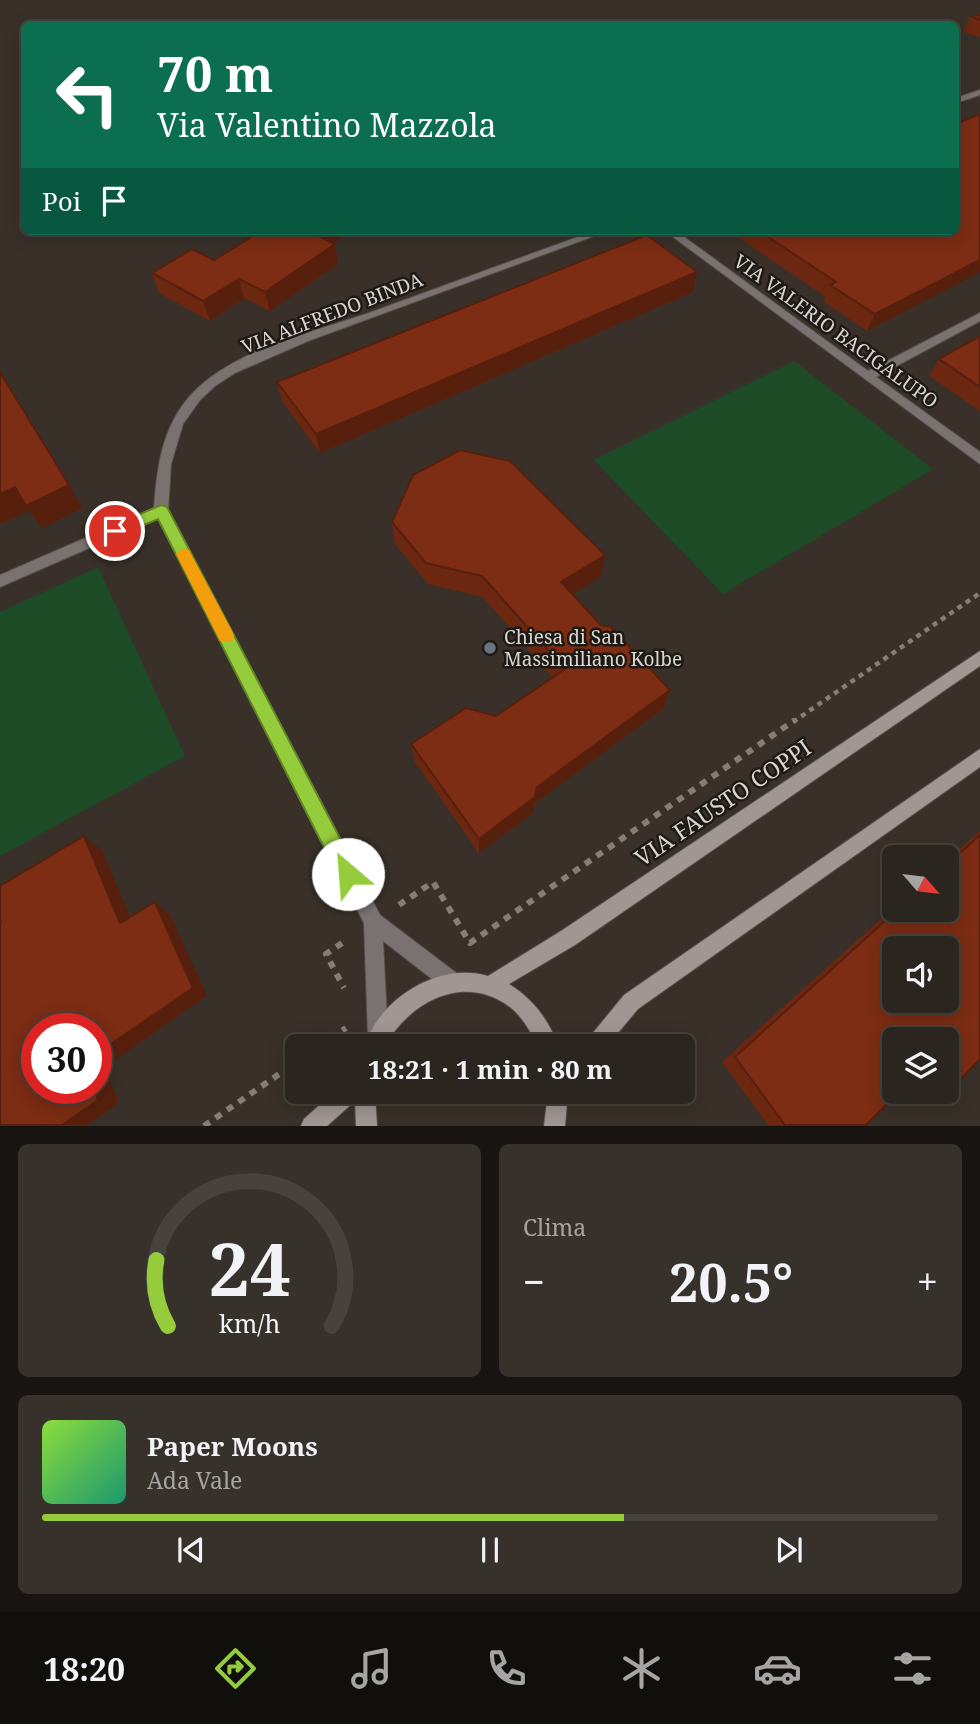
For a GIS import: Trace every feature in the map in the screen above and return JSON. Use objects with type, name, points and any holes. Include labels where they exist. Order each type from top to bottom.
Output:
[{"type":"street","points":[[959,100],[980,92]]},
{"type":"street","name":"VIA ALFREDO BINDA","points":[[161,511],[164,458],[172,430],[197,396],[233,369],[290,345],[592,235]]},
{"type":"street","name":"VIA VALERIO BACIGALUPO","points":[[675,235],[980,459]]},
{"type":"street","points":[[868,376],[980,316]]},
{"type":"street","points":[[0,581],[161,511],[373,922],[452,982]]},
{"type":"street","name":"VIA FAUSTO COPPI","points":[[490,985],[568,938],[980,658]]},
{"type":"street","points":[[605,1034],[631,1002],[980,757]]},
{"type":"street","points":[[373,922],[376,1034]]},
{"type":"street","points":[[383,1034],[407,1004],[423,991],[452,982],[471,981],[490,985],[517,1000],[538,1024],[543,1034]]},
{"type":"street","points":[[311,1125],[336,1104]]},
{"type":"street","points":[[366,1104],[367,1125]]},
{"type":"street","points":[[555,1125],[557,1104]]},
{"type":"path","points":[[470,943],[980,593]]},
{"type":"path","points":[[337,1034],[349,1026]]},
{"type":"path","points":[[204,1125],[285,1070]]},
{"type":"green space","points":[[794,361],[933,469],[723,594],[594,460]]},
{"type":"green space","points":[[98,567],[185,756],[0,856],[0,612]]},
{"type":"building","points":[[980,114],[980,260],[875,314],[830,285],[836,282],[765,235],[959,235],[959,123]]},
{"type":"building","points":[[255,235],[316,235],[335,244],[265,292],[239,279],[203,301],[152,273],[192,249],[214,260]]},
{"type":"building","points":[[647,235],[697,272],[316,434],[277,382]]},
{"type":"building","points":[[980,336],[980,387],[939,359]]},
{"type":"building","points":[[0,372],[69,485],[26,506],[15,487],[0,494]]},
{"type":"building","points":[[460,450],[510,461],[605,555],[561,582],[601,625],[611,627],[670,690],[537,787],[535,797],[479,839],[411,744],[466,708],[496,716],[565,669],[482,576],[426,563],[392,522],[413,475]]},
{"type":"building","points":[[980,835],[980,1059],[959,1081],[959,1027],[882,1027],[882,1104],[887,1104],[866,1125],[785,1125],[735,1057],[884,922],[959,922],[959,854]]},
{"type":"building","points":[[84,836],[120,923],[155,902],[193,988],[112,1043],[112,1013],[21,1013],[21,1104],[92,1104],[62,1125],[0,1125],[0,886]]},
{"type":"slow traffic","points":[[184,554],[226,636]]},
{"type":"place","name":"Chiesa di San Massimiliano Kolbe","points":[[490,648]]},
{"type":"route","points":[[115,531],[161,511],[348,874]]}]
